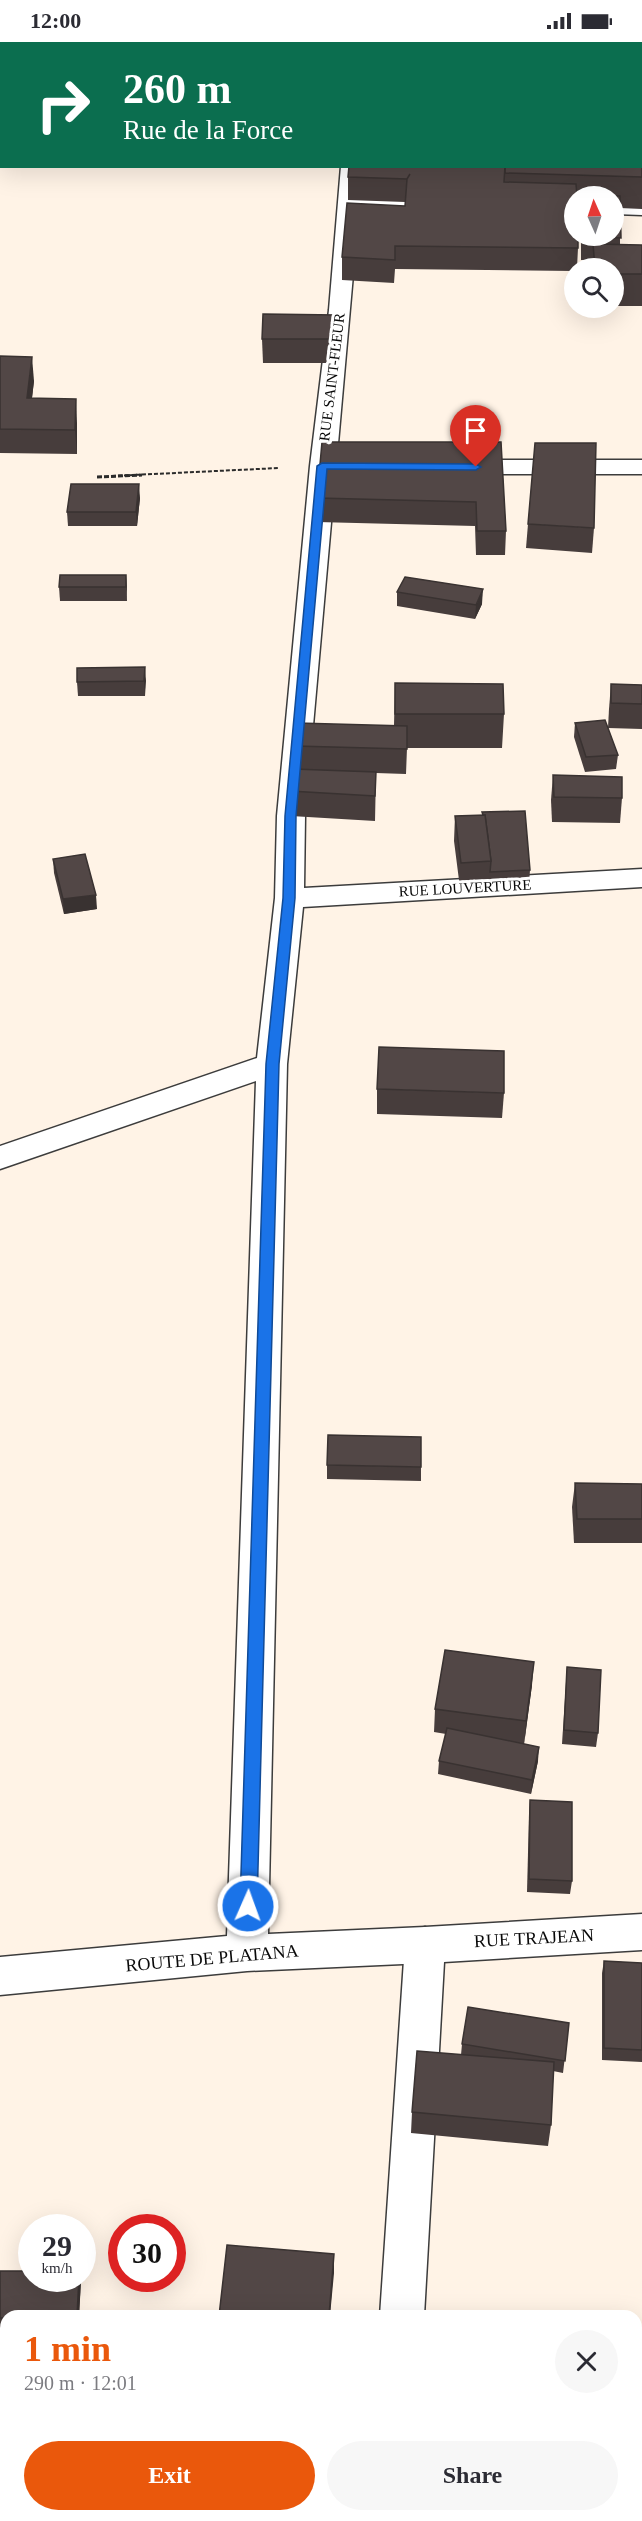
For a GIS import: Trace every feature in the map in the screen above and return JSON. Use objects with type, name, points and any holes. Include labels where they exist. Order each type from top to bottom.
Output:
[{"type":"street","name":"RUE SAINT-FLEUR","points":[[247,1953],[272,1064],[289,898],[291,816],[333,466],[340,310],[351,168]]},
{"type":"street","points":[[348,200],[474,204]]},
{"type":"street","points":[[624,208],[642,209]]},
{"type":"street","points":[[437,467],[642,467]]},
{"type":"street","name":"RUE LOUVERTURE","points":[[289,898],[642,878]]},
{"type":"street","points":[[0,1158],[272,1064]]},
{"type":"street","name":"RUE TRAJEAN","points":[[425,1944],[642,1932]]},
{"type":"street","points":[[402,2310],[425,1944]]},
{"type":"street","name":"ROUTE DE PLATANA","points":[[0,1976],[247,1953],[425,1944]]},
{"type":"path","points":[[97,477],[333,466]]},
{"type":"building","points":[[349,168],[505,168],[504,182],[576,184],[576,186],[564,186],[564,246],[578,246],[578,248],[395,246],[395,260],[342,257],[347,203],[405,206],[407,179],[348,177]]},
{"type":"building","points":[[505,168],[642,168],[642,177],[505,173]]},
{"type":"building","points":[[642,245],[642,274],[624,274],[624,258],[594,258],[593,246]]},
{"type":"building","points":[[263,314],[337,315],[334,339],[262,339]]},
{"type":"building","points":[[0,356],[32,357],[27,398],[76,399],[75,430],[0,429]]},
{"type":"building","points":[[322,442],[501,442],[506,531],[477,531],[476,502],[317,498]]},
{"type":"building","points":[[535,443],[596,443],[594,528],[528,524]]},
{"type":"building","points":[[71,484],[139,484],[136,512],[67,512]]},
{"type":"building","points":[[60,575],[126,575],[126,587],[59,587]]},
{"type":"building","points":[[405,577],[483,589],[476,605],[397,592]]},
{"type":"building","points":[[145,667],[144,681],[77,682],[77,668]]},
{"type":"building","points":[[395,683],[503,684],[504,714],[395,714]]},
{"type":"building","points":[[611,684],[642,685],[642,704],[611,703]]},
{"type":"building","points":[[605,720],[618,755],[586,757],[575,723]]},
{"type":"building","points":[[297,723],[407,726],[407,749],[295,746]]},
{"type":"building","points":[[293,769],[376,772],[375,796],[290,791]]},
{"type":"building","points":[[553,775],[622,777],[622,798],[554,797]]},
{"type":"building","points":[[525,811],[530,870],[490,872],[491,861],[485,815],[482,812]]},
{"type":"building","points":[[485,815],[491,861],[461,863],[455,816]]},
{"type":"building","points":[[85,854],[96,895],[63,899],[53,859]]},
{"type":"building","points":[[379,1047],[504,1051],[504,1093],[377,1089]]},
{"type":"building","points":[[328,1435],[421,1437],[421,1467],[327,1465]]},
{"type":"building","points":[[575,1483],[642,1484],[642,1519],[577,1519]]},
{"type":"building","points":[[445,1650],[534,1662],[526,1721],[435,1709]]},
{"type":"building","points":[[567,1667],[601,1670],[598,1733],[564,1730]]},
{"type":"building","points":[[447,1728],[539,1747],[532,1780],[439,1761]]},
{"type":"building","points":[[530,1800],[572,1802],[572,1881],[529,1879]]},
{"type":"building","points":[[604,1961],[642,1963],[642,2050],[604,2048]]},
{"type":"building","points":[[468,2007],[569,2023],[565,2061],[462,2044]]},
{"type":"building","points":[[417,2051],[554,2062],[551,2125],[412,2112]]},
{"type":"building","points":[[227,2245],[334,2254],[329,2310],[220,2310]]},
{"type":"building","points":[[0,2271],[18,2271],[18,2292],[78,2292],[77,2310],[0,2310]]},
{"type":"route","points":[[248,1906],[272,1064],[289,898],[291,816],[322,466],[476,467]]}]
